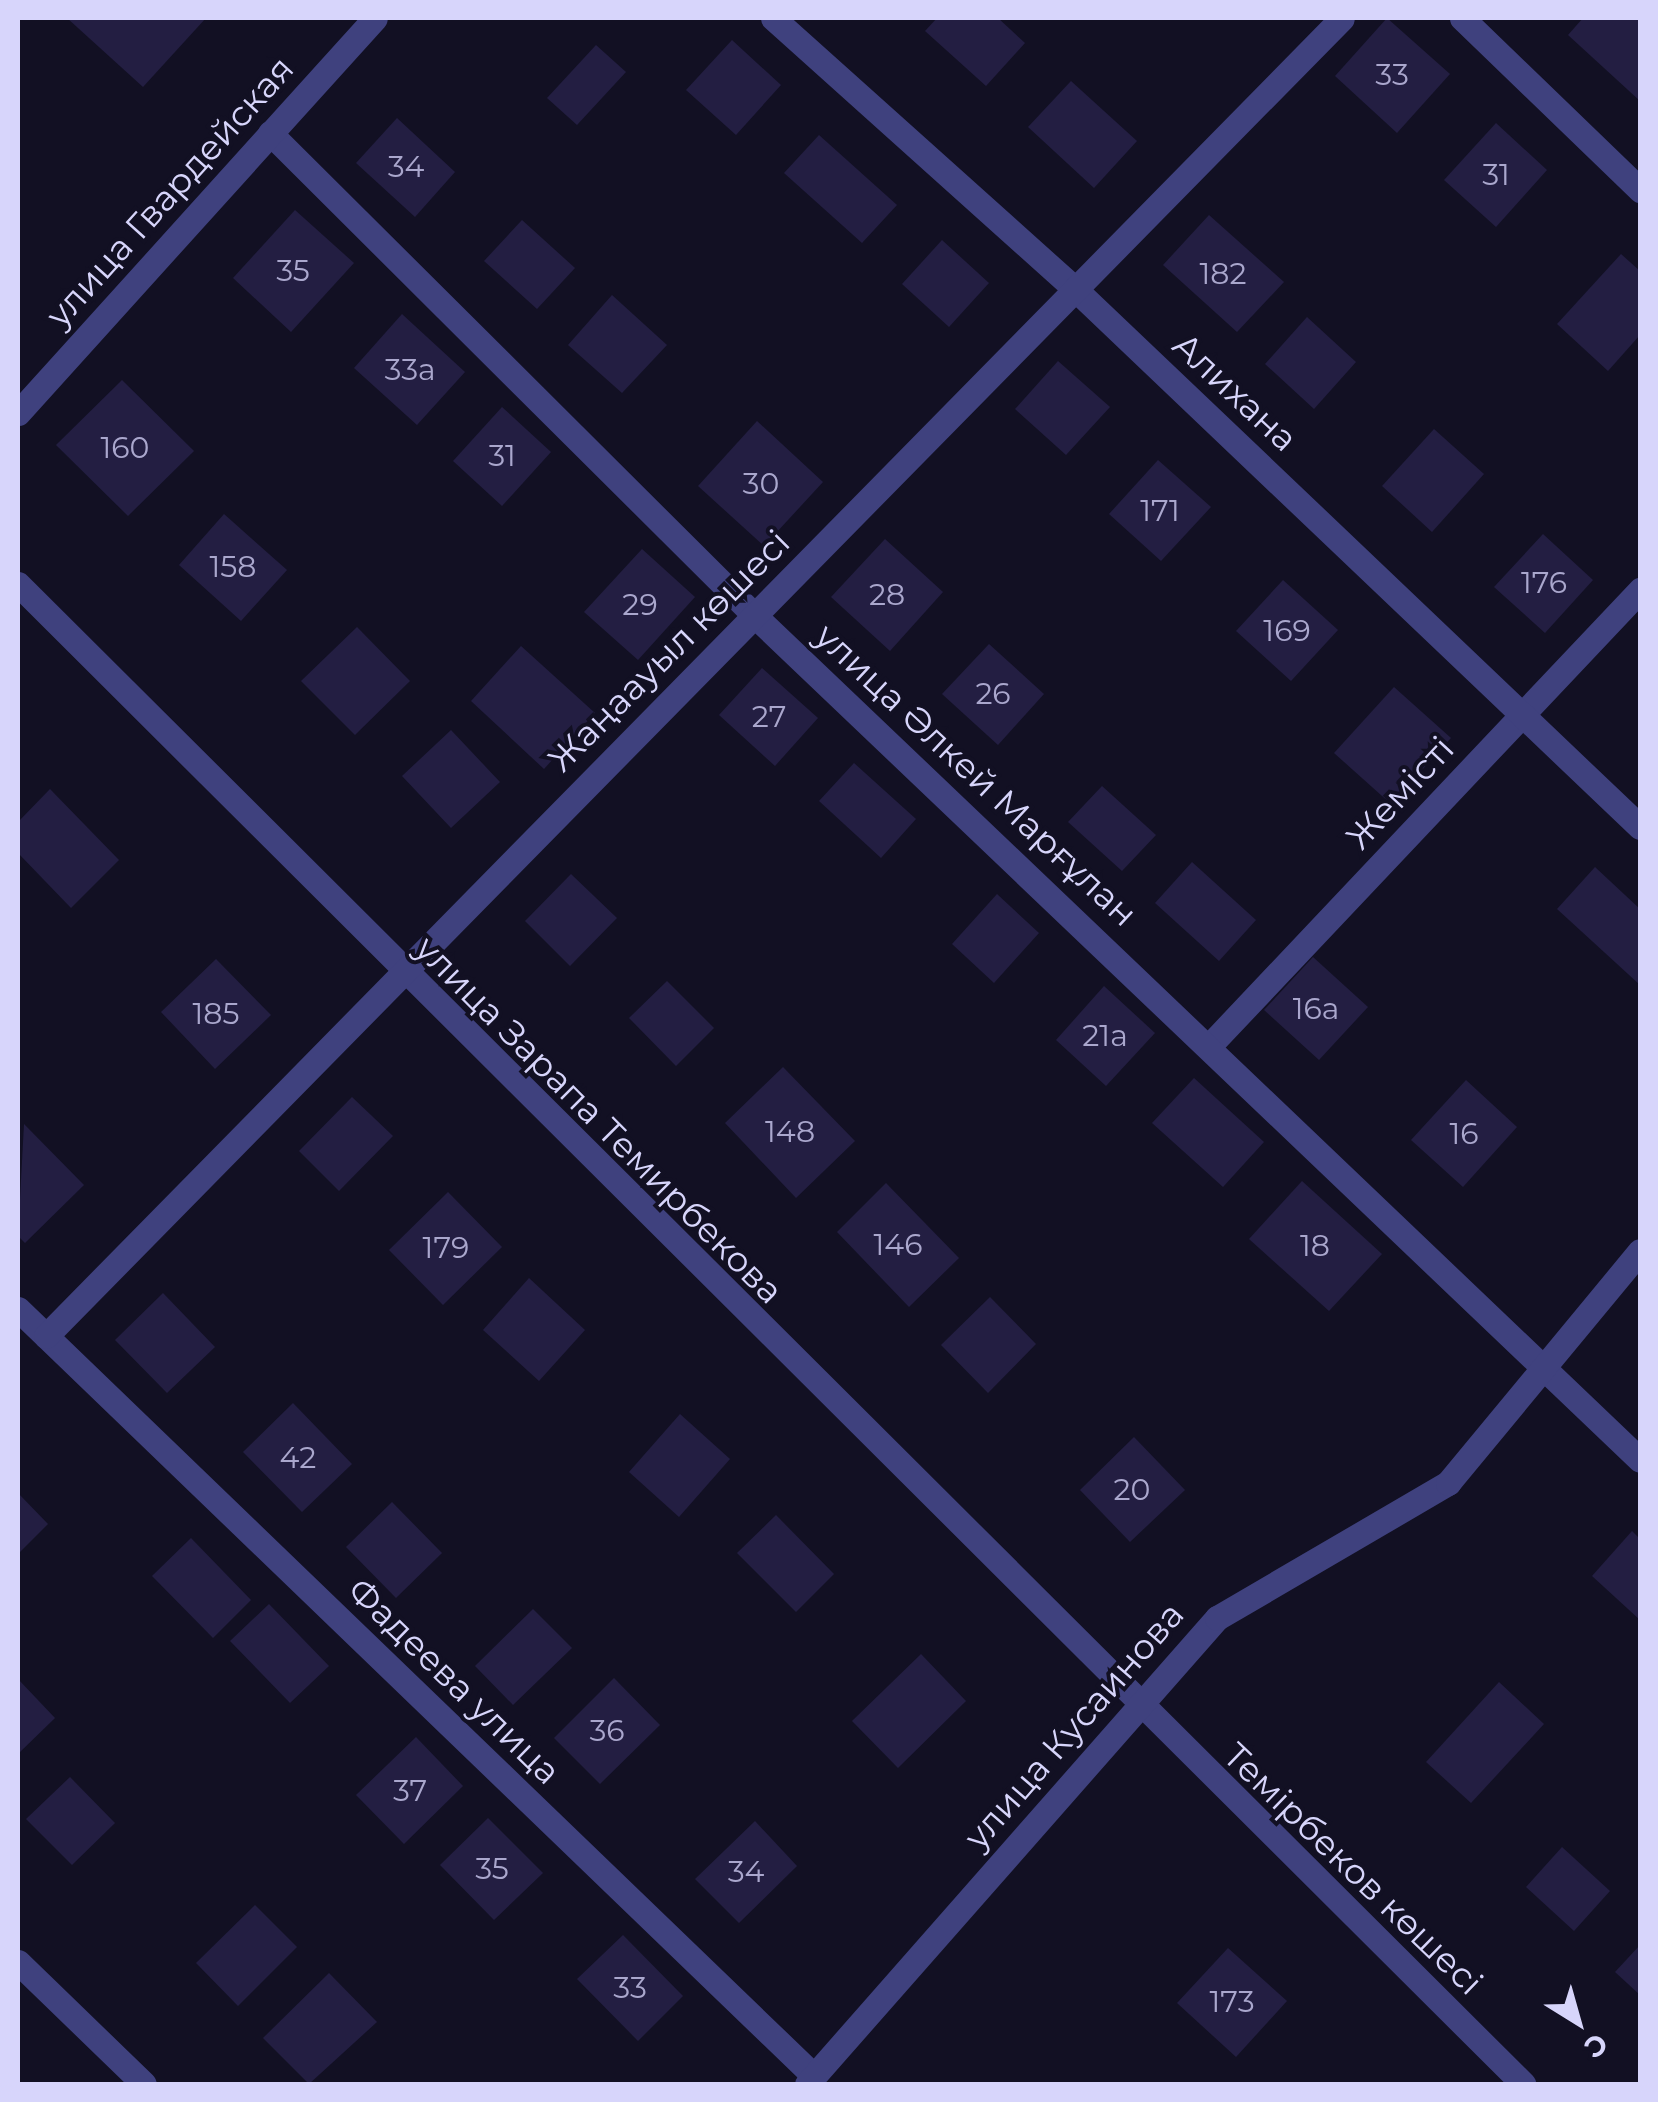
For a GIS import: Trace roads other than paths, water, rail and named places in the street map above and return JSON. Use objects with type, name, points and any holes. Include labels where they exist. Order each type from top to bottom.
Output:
[{"type":"street","name":"улица Гвардейская","points":[[18,413],[375,18]]},
{"type":"street","name":"Алихана","points":[[774,18],[1075,289],[1640,826]]},
{"type":"street","name":"Жаңаауыл көшесі","points":[[46,1336],[1342,18]]},
{"type":"street","points":[[1462,18],[1640,190]]},
{"type":"street","name":"улица Әлкей Марғұлан","points":[[270,133],[754,615],[1210,1044],[1640,1460]]},
{"type":"street","name":"улица Зарапа Темирбекова","points":[[18,584],[401,973],[1133,1703]]},
{"type":"street","name":"Жемісті","points":[[1210,1044],[1640,590]]},
{"type":"street","name":"улица Кусаинова","points":[[811,2080],[1133,1703],[1217,1618],[1448,1484],[1640,1250]]},
{"type":"street","name":"Фадеева улица","points":[[18,1310],[811,2080]]},
{"type":"street","name":"Темірбеков көшесі","points":[[1133,1703],[1523,2084]]},
{"type":"street","points":[[18,1962],[144,2084]]}]
